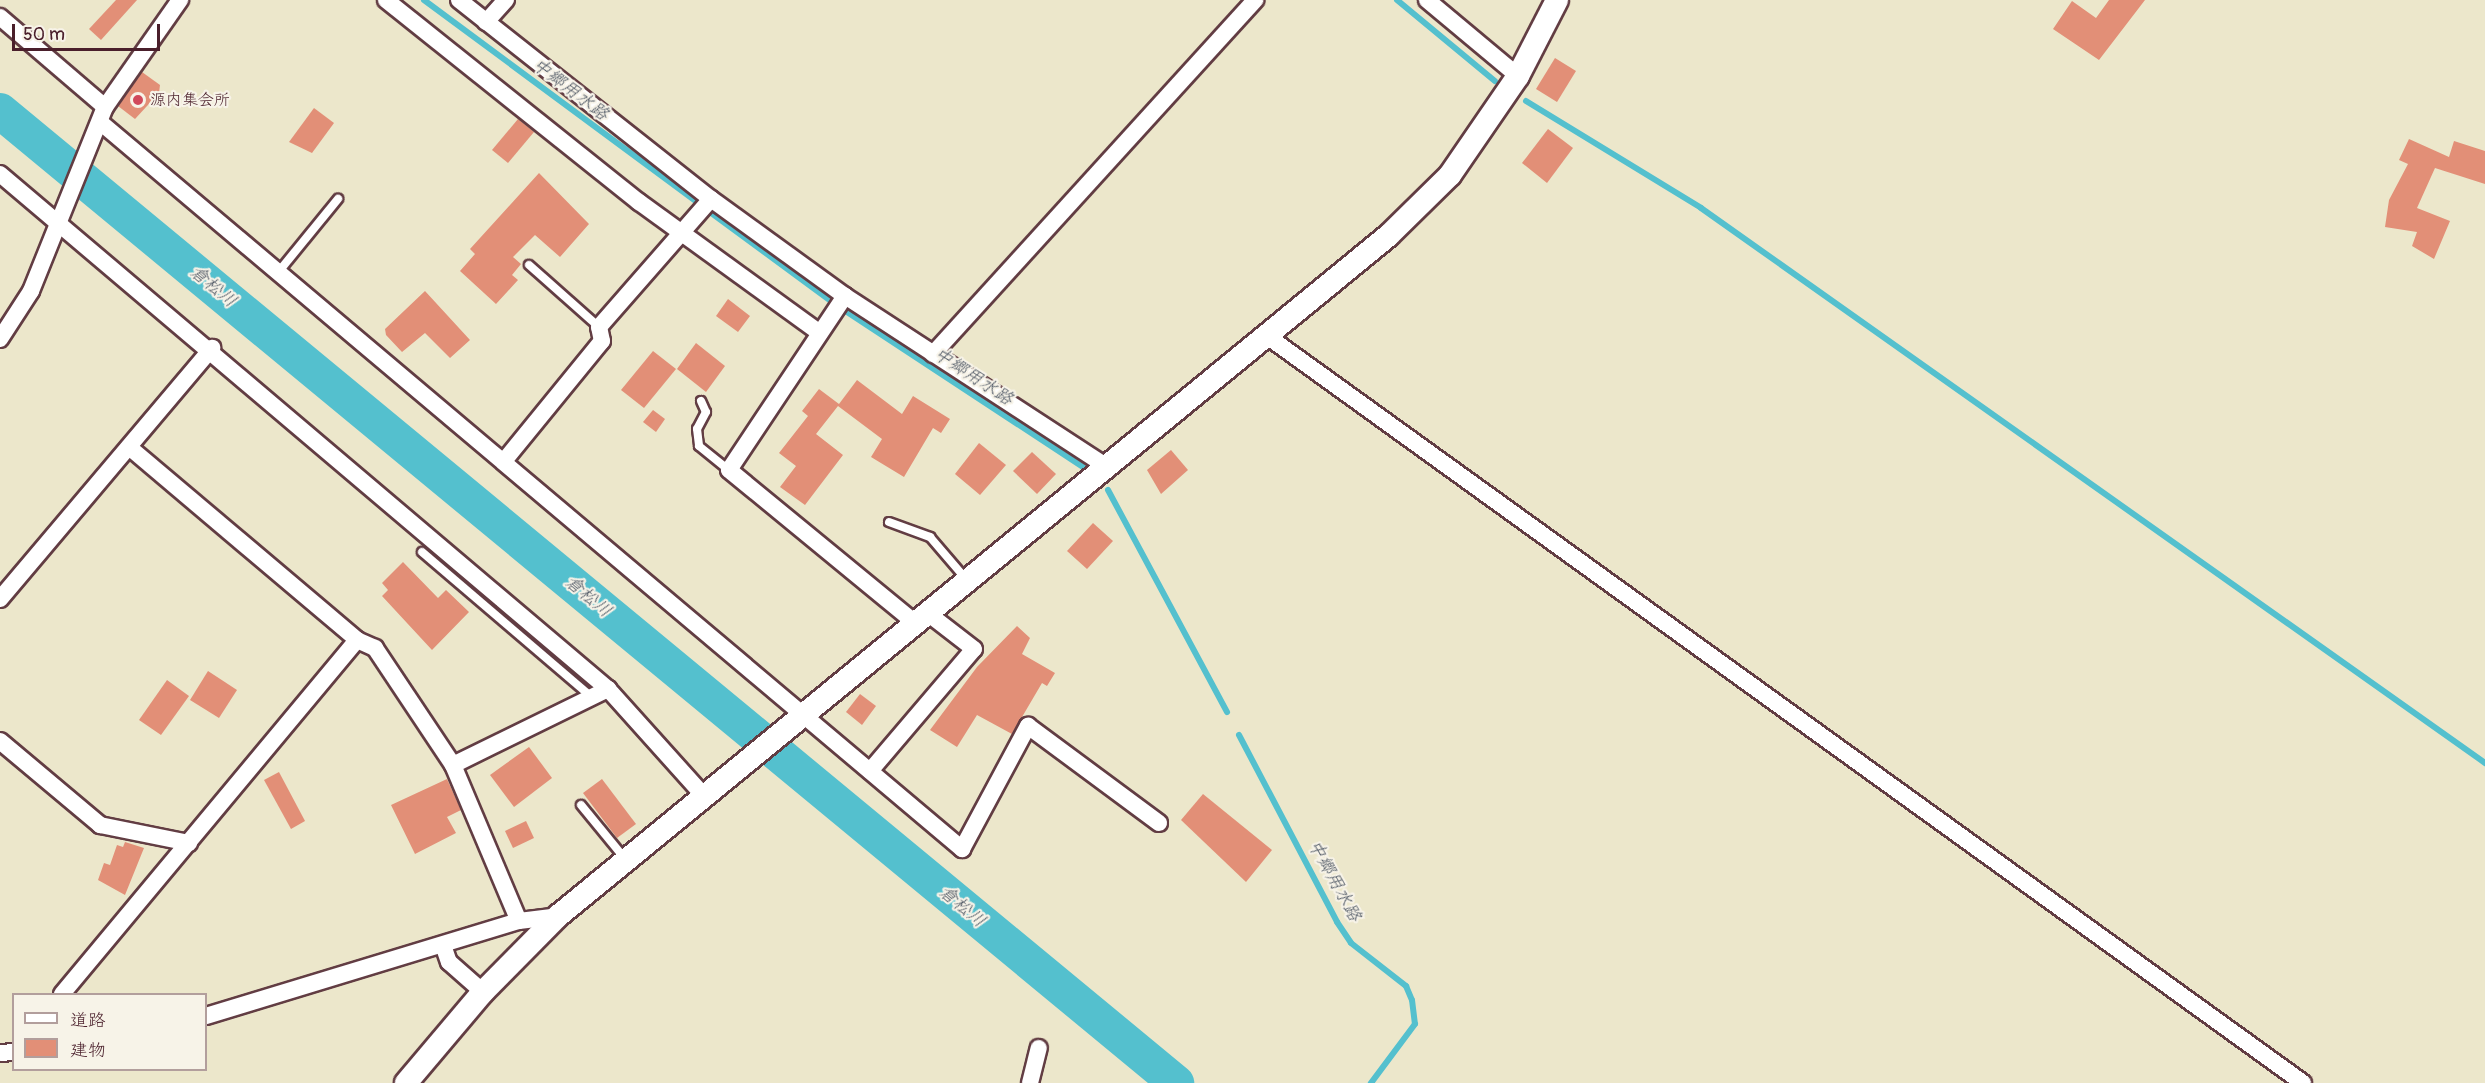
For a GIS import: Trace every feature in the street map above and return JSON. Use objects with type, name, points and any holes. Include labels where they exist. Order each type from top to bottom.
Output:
[{"type":"street","points":[[0,339],[31,291],[102,114],[180,0]]},
{"type":"street","points":[[386,0],[681,233],[820,333]]},
{"type":"street","points":[[459,0],[711,199],[845,296],[1110,468]]},
{"type":"street","points":[[486,22],[506,0]]},
{"type":"street","points":[[933,354],[1255,0]]},
{"type":"street","points":[[1427,0],[1518,76]]},
{"type":"street","points":[[406,1083],[483,992],[558,916],[1110,468],[1388,236],[1450,174],[1518,76],[1557,0]]},
{"type":"street","points":[[0,17],[102,114],[382,364],[504,461],[804,717],[963,849],[1028,726],[1159,823]]},
{"type":"street","points":[[0,174],[58,224],[212,348],[600,693],[705,797]]},
{"type":"street","points":[[504,461],[602,341],[599,327],[711,199]]},
{"type":"street","points":[[845,296],[729,470],[924,620],[974,649],[870,771]]},
{"type":"street","points":[[1267,336],[2303,1083]]},
{"type":"street","points":[[0,599],[212,348]]},
{"type":"street","points":[[129,447],[357,640],[375,648],[453,765],[519,921]]},
{"type":"street","points":[[63,993],[357,640]]},
{"type":"street","points":[[453,765],[600,693]]},
{"type":"street","points":[[0,741],[100,825],[189,843]]},
{"type":"street","points":[[207,1016],[519,921],[558,916]]},
{"type":"street","points":[[442,945],[449,962],[483,992]]},
{"type":"street","points":[[1030,1083],[1039,1048]]},
{"type":"lane","points":[[279,270],[338,199]]},
{"type":"lane","points":[[529,265],[599,327]]},
{"type":"lane","points":[[701,401],[706,412],[697,429],[699,446],[729,470]]},
{"type":"lane","points":[[889,522],[930,537],[969,583]]},
{"type":"lane","points":[[422,552],[600,693]]},
{"type":"lane","points":[[581,805],[626,861]]},
{"type":"building","points":[[116,0],[137,0],[101,40],[89,29]]},
{"type":"building","points":[[2109,0],[2145,0],[2099,60],[2053,29],[2072,1],[2096,18]]},
{"type":"building","points":[[1555,58],[1576,71],[1557,102],[1536,89]]},
{"type":"building","name":"源内集会所","points":[[142,72],[160,85],[159,93],[135,119],[118,106]]},
{"type":"building","points":[[314,108],[334,123],[312,153],[289,142]]},
{"type":"building","points":[[518,119],[534,132],[508,163],[492,150]]},
{"type":"building","points":[[1548,129],[1573,148],[1547,183],[1522,163]]},
{"type":"building","points":[[2409,139],[2449,157],[2454,141],[2485,151],[2485,184],[2435,168],[2417,208],[2450,221],[2434,259],[2412,246],[2417,232],[2385,227],[2389,200],[2408,164],[2399,160]]},
{"type":"building","points":[[539,173],[589,224],[560,257],[535,235],[513,257],[521,264],[512,275],[518,280],[496,304],[460,271],[475,254],[470,249]]},
{"type":"building","points":[[425,291],[470,340],[450,358],[425,333],[402,352],[386,335],[385,329]]},
{"type":"building","points":[[728,299],[750,316],[738,332],[716,316]]},
{"type":"building","points":[[696,343],[725,366],[706,392],[677,369]]},
{"type":"building","points":[[653,351],[676,369],[644,408],[621,390]]},
{"type":"building","points":[[857,380],[902,414],[913,396],[950,419],[941,433],[933,428],[904,477],[871,457],[882,439],[838,406],[816,434],[843,455],[805,505],[780,487],[796,466],[779,453],[808,416],[802,411],[819,389],[839,404]]},
{"type":"building","points":[[653,410],[665,419],[656,432],[643,422]]},
{"type":"building","points":[[979,443],[1006,465],[980,495],[955,474]]},
{"type":"building","points":[[1171,450],[1188,470],[1161,494],[1147,470]]},
{"type":"building","points":[[1032,452],[1056,474],[1037,494],[1013,471]]},
{"type":"building","points":[[1093,523],[1113,541],[1087,569],[1067,551]]},
{"type":"building","points":[[403,562],[438,598],[446,590],[469,612],[432,650],[382,596],[388,590],[382,583]]},
{"type":"building","points":[[1017,626],[1030,638],[1022,654],[1055,673],[1047,686],[1042,683],[1012,734],[977,715],[957,747],[930,730],[977,667]]},
{"type":"building","points":[[208,671],[237,690],[219,718],[190,700]]},
{"type":"building","points":[[167,680],[189,696],[161,735],[139,720]]},
{"type":"building","points":[[860,694],[876,706],[862,725],[846,712]]},
{"type":"building","points":[[529,747],[552,778],[514,807],[490,775]]},
{"type":"building","points":[[279,772],[305,821],[291,829],[264,780]]},
{"type":"building","points":[[447,779],[461,810],[447,817],[456,833],[415,854],[391,805]]},
{"type":"building","points":[[602,779],[636,824],[617,838],[583,793]]},
{"type":"building","points":[[1203,794],[1272,850],[1246,882],[1181,820]]},
{"type":"building","points":[[526,821],[534,838],[513,848],[505,831]]},
{"type":"building","points":[[125,842],[144,848],[125,895],[98,880],[104,863],[110,865],[117,845],[123,847]]},
{"type":"waterway","name":"中郷用水路","points":[[424,0],[698,203]]},
{"type":"waterway","points":[[1397,0],[1495,81]]},
{"type":"waterway","points":[[1526,101],[1701,208],[2485,763]]},
{"type":"waterway","name":"倉松川","points":[[0,111],[1176,1083]]},
{"type":"waterway","name":"中郷用水路","points":[[710,212],[832,302]]},
{"type":"waterway","name":"中郷用水路","points":[[844,310],[1086,469]]},
{"type":"waterway","name":"中郷用水路","points":[[1108,490],[1227,712]]},
{"type":"waterway","name":"中郷用水路","points":[[1239,735],[1337,922],[1351,943],[1406,986],[1412,1000],[1415,1024],[1371,1083]]},
{"type":"place","name":"源内集会所","points":[[138,100]]}]
